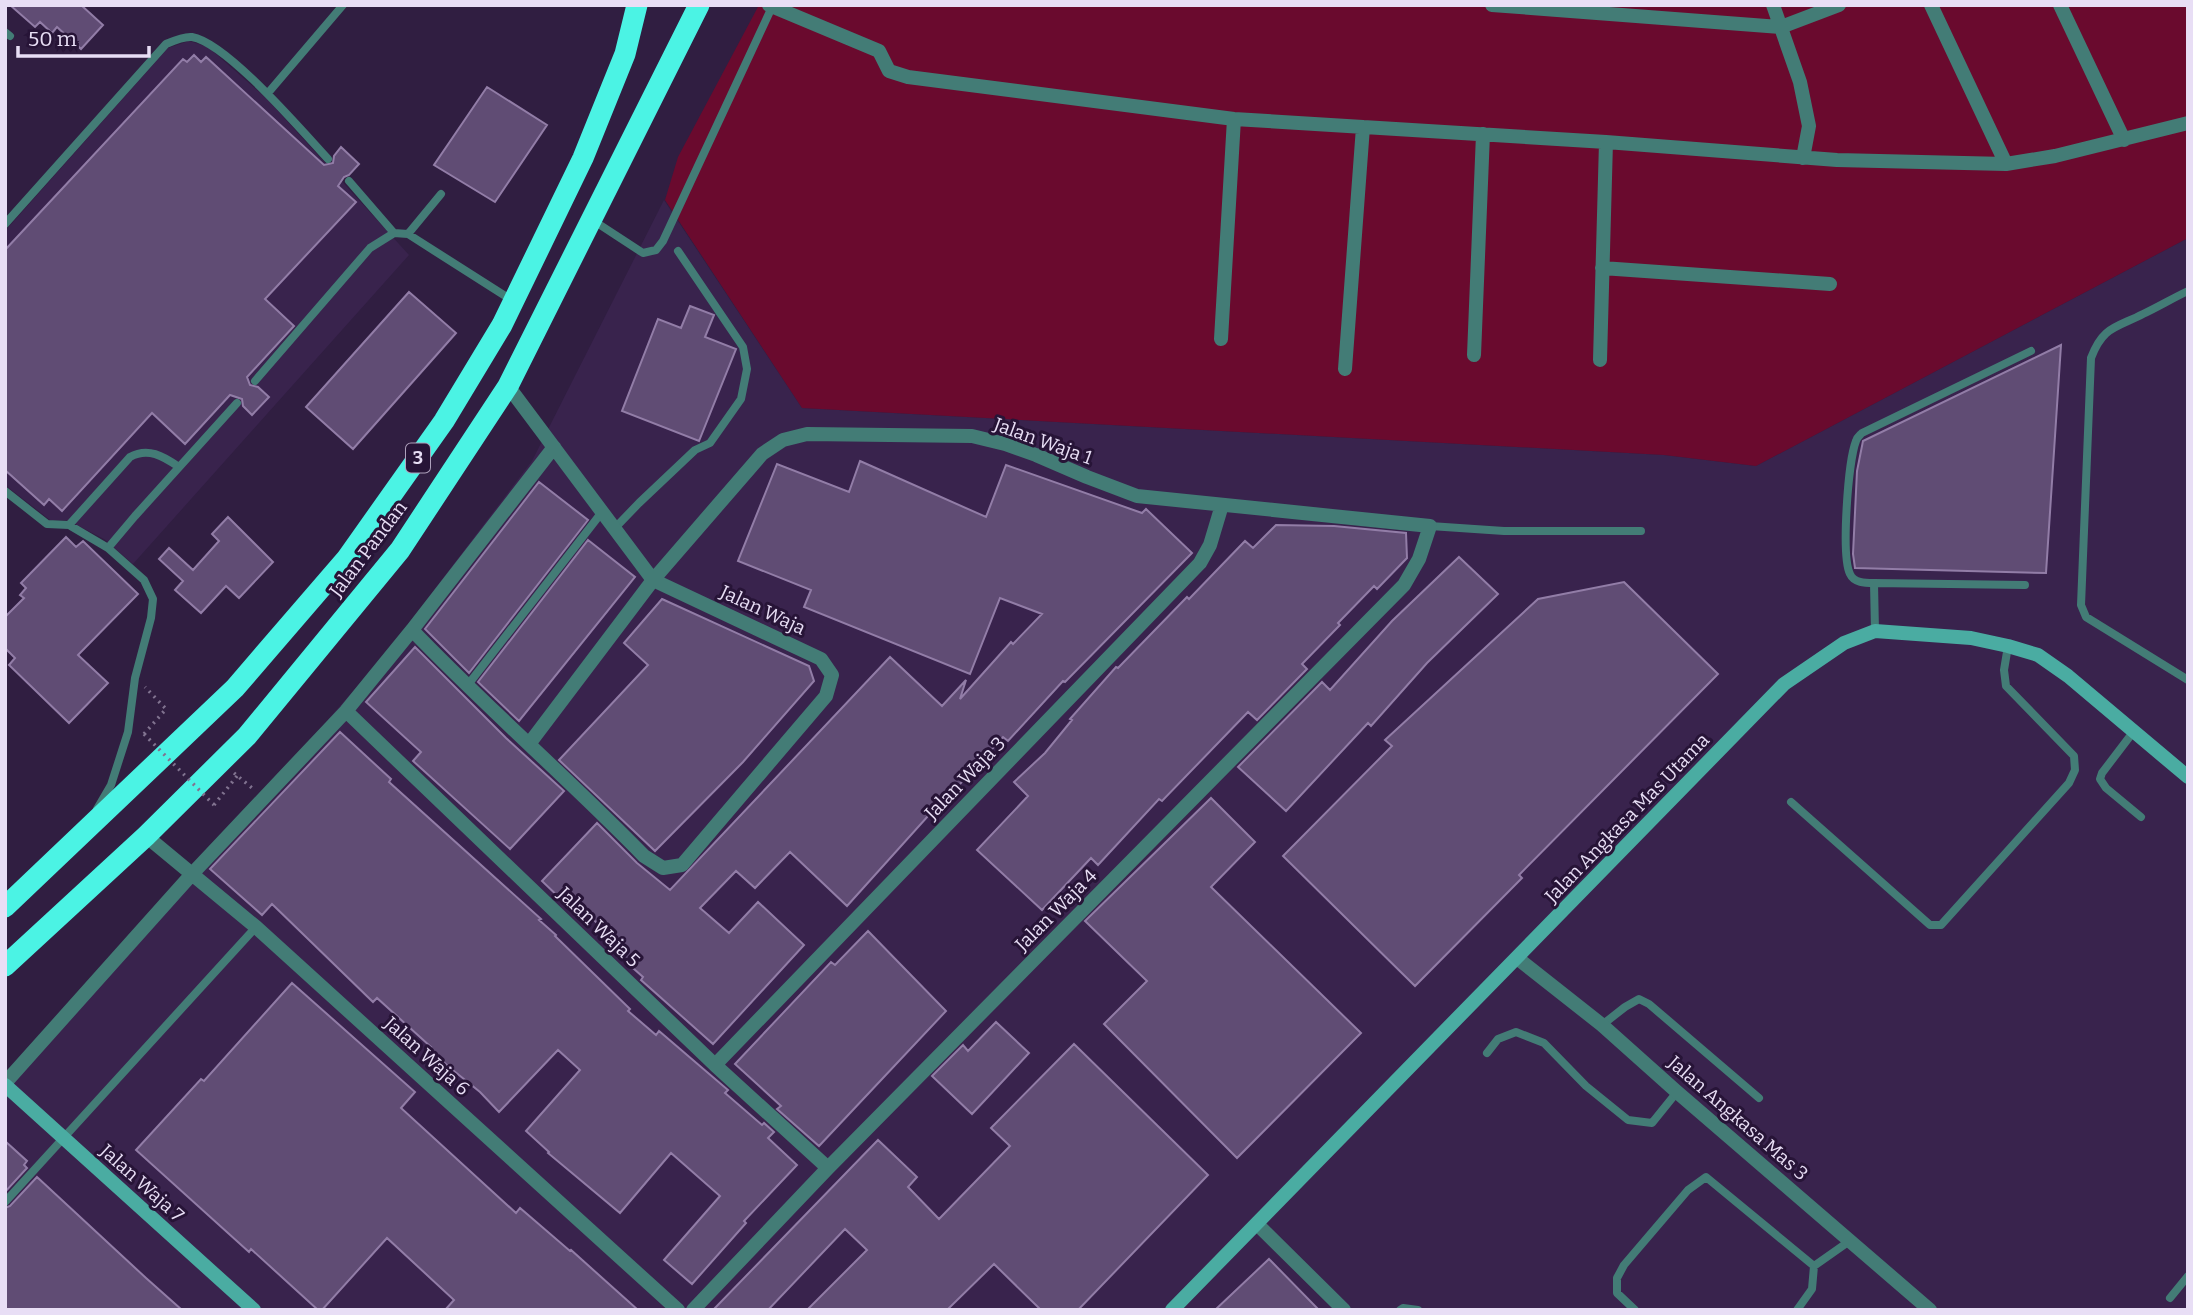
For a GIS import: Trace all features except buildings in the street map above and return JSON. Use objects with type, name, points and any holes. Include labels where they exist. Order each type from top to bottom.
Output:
[{"type":"highway","name":"Jalan Pandan","points":[[5,907],[235,688],[347,558],[444,421],[502,325],[583,158],[625,54],[637,5]]},
{"type":"highway","name":"Jalan Pandan","points":[[5,966],[146,836],[247,736],[400,550],[508,386],[699,5]]},
{"type":"street","points":[[1492,5],[1781,27],[1839,5]]},
{"type":"street","points":[[1773,5],[1800,82],[1809,126],[1803,158]]},
{"type":"street","points":[[1931,5],[2006,164]]},
{"type":"street","points":[[2060,5],[2124,140]]},
{"type":"street","points":[[770,6],[879,51],[889,71],[908,77],[1234,119],[1606,142],[1803,158],[2006,164],[2055,156],[2188,124]]},
{"type":"street","points":[[1221,339],[1234,119]]},
{"type":"street","points":[[1345,369],[1363,127]]},
{"type":"street","points":[[1474,355],[1483,134]]},
{"type":"street","points":[[1600,360],[1606,142]]},
{"type":"street","points":[[1602,268],[1830,284]]},
{"type":"street","name":"Jalan Waja","points":[[508,386],[603,512],[613,530],[653,580],[821,659],[832,675],[826,696],[682,865],[663,868],[644,856],[529,744]]},
{"type":"street","name":"Jalan Waja 1","points":[[529,744],[653,580],[762,454],[783,440],[807,434],[972,436],[1036,454],[1137,496],[1430,526]]},
{"type":"street","points":[[5,1084],[192,874],[346,711],[554,447]]},
{"type":"street","name":"Jalan Waja 3","points":[[715,1065],[1200,563],[1210,545],[1222,505]]},
{"type":"street","name":"Jalan Waja 4","points":[[693,1310],[828,1168],[1404,585],[1419,559],[1430,526]]},
{"type":"street","points":[[412,630],[467,687],[529,744]]},
{"type":"street","name":"Jalan Angkasa Mas Utama","points":[[1172,1310],[1784,684],[1844,643],[1875,631],[1946,635],[2008,646],[2038,655],[2068,676],[2188,777]]},
{"type":"street","name":"Jalan Waja 5","points":[[346,711],[715,1065],[828,1168]]},
{"type":"street","name":"Jalan Waja 6","points":[[146,836],[256,927],[678,1310]]},
{"type":"street","name":"Jalan Angkasa Mas 3","points":[[1517,958],[1602,1025],[1930,1310]]},
{"type":"street","name":"Jalan Waja 7","points":[[5,1084],[254,1310]]},
{"type":"street","points":[[1256,1224],[1344,1310]]},
{"type":"lane","points":[[268,93],[343,5]]},
{"type":"lane","points":[[592,219],[643,253],[656,250],[663,241],[704,154],[770,6]]},
{"type":"lane","points":[[5,224],[166,44],[190,37],[210,44],[268,93],[328,159]]},
{"type":"lane","points":[[349,181],[394,233]]},
{"type":"lane","points":[[408,234],[441,194]]},
{"type":"lane","points":[[255,382],[370,248],[394,233],[408,234],[513,301]]},
{"type":"lane","points":[[613,530],[695,450],[710,443],[741,399],[747,369],[743,347],[678,251]]},
{"type":"lane","points":[[2188,290],[2141,316],[2114,326],[2097,342],[2091,358],[2081,605],[2085,617],[2188,680]]},
{"type":"lane","points":[[2025,585],[1861,583],[1849,572],[1846,543],[1852,458],[1856,439],[1862,433],[2031,351]]},
{"type":"lane","points":[[108,548],[237,403]]},
{"type":"lane","points":[[69,525],[130,457],[139,452],[165,457],[178,467]]},
{"type":"lane","points":[[5,491],[47,524],[69,525],[108,548],[144,580],[153,599],[135,678],[128,732],[111,785],[83,832]]},
{"type":"lane","points":[[467,687],[603,512]]},
{"type":"lane","name":"Jalan Waja 1","points":[[1430,526],[1504,531],[1641,531]]},
{"type":"lane","points":[[1874,583],[1875,631]]},
{"type":"lane","points":[[1791,802],[1930,925],[1941,926],[2069,783],[2075,770],[2074,756],[2006,686],[2004,670],[2008,646]]},
{"type":"lane","points":[[2134,731],[2107,765],[2100,779],[2106,788],[2141,817]]},
{"type":"lane","points":[[5,1202],[256,927]]},
{"type":"lane","points":[[1602,1025],[1639,999],[1649,1004],[1759,1098]]},
{"type":"lane","points":[[1487,1054],[1498,1039],[1517,1032],[1544,1044],[1586,1086],[1628,1120],[1652,1123],[1677,1092]]},
{"type":"lane","points":[[1635,1310],[1617,1293],[1617,1278],[1624,1265],[1688,1189],[1706,1177],[1814,1266]]},
{"type":"lane","points":[[1797,1310],[1812,1289],[1814,1266],[1851,1240]]},
{"type":"lane","points":[[2170,1298],[2188,1276]]},
{"type":"lane","points":[[1400,1310],[1418,1310]]},
{"type":"path","points":[[135,678],[166,709],[144,734],[214,806],[237,776]]},
{"type":"path","points":[[221,762],[265,797]]},
{"type":"shaded area","points":[[759,5],[2188,5],[2188,238],[1756,466],[1664,455],[802,408],[665,200],[678,157]]},
{"type":"shaded area","points":[[189,41],[208,47],[266,98],[409,255],[133,564],[104,539],[67,520],[50,520],[5,485],[5,231],[168,48]]},
{"type":"shaded area","points":[[664,200],[802,408],[1664,455],[1756,466],[2188,238],[2188,1310],[5,1310],[5,1087],[383,657],[532,461]]}]
